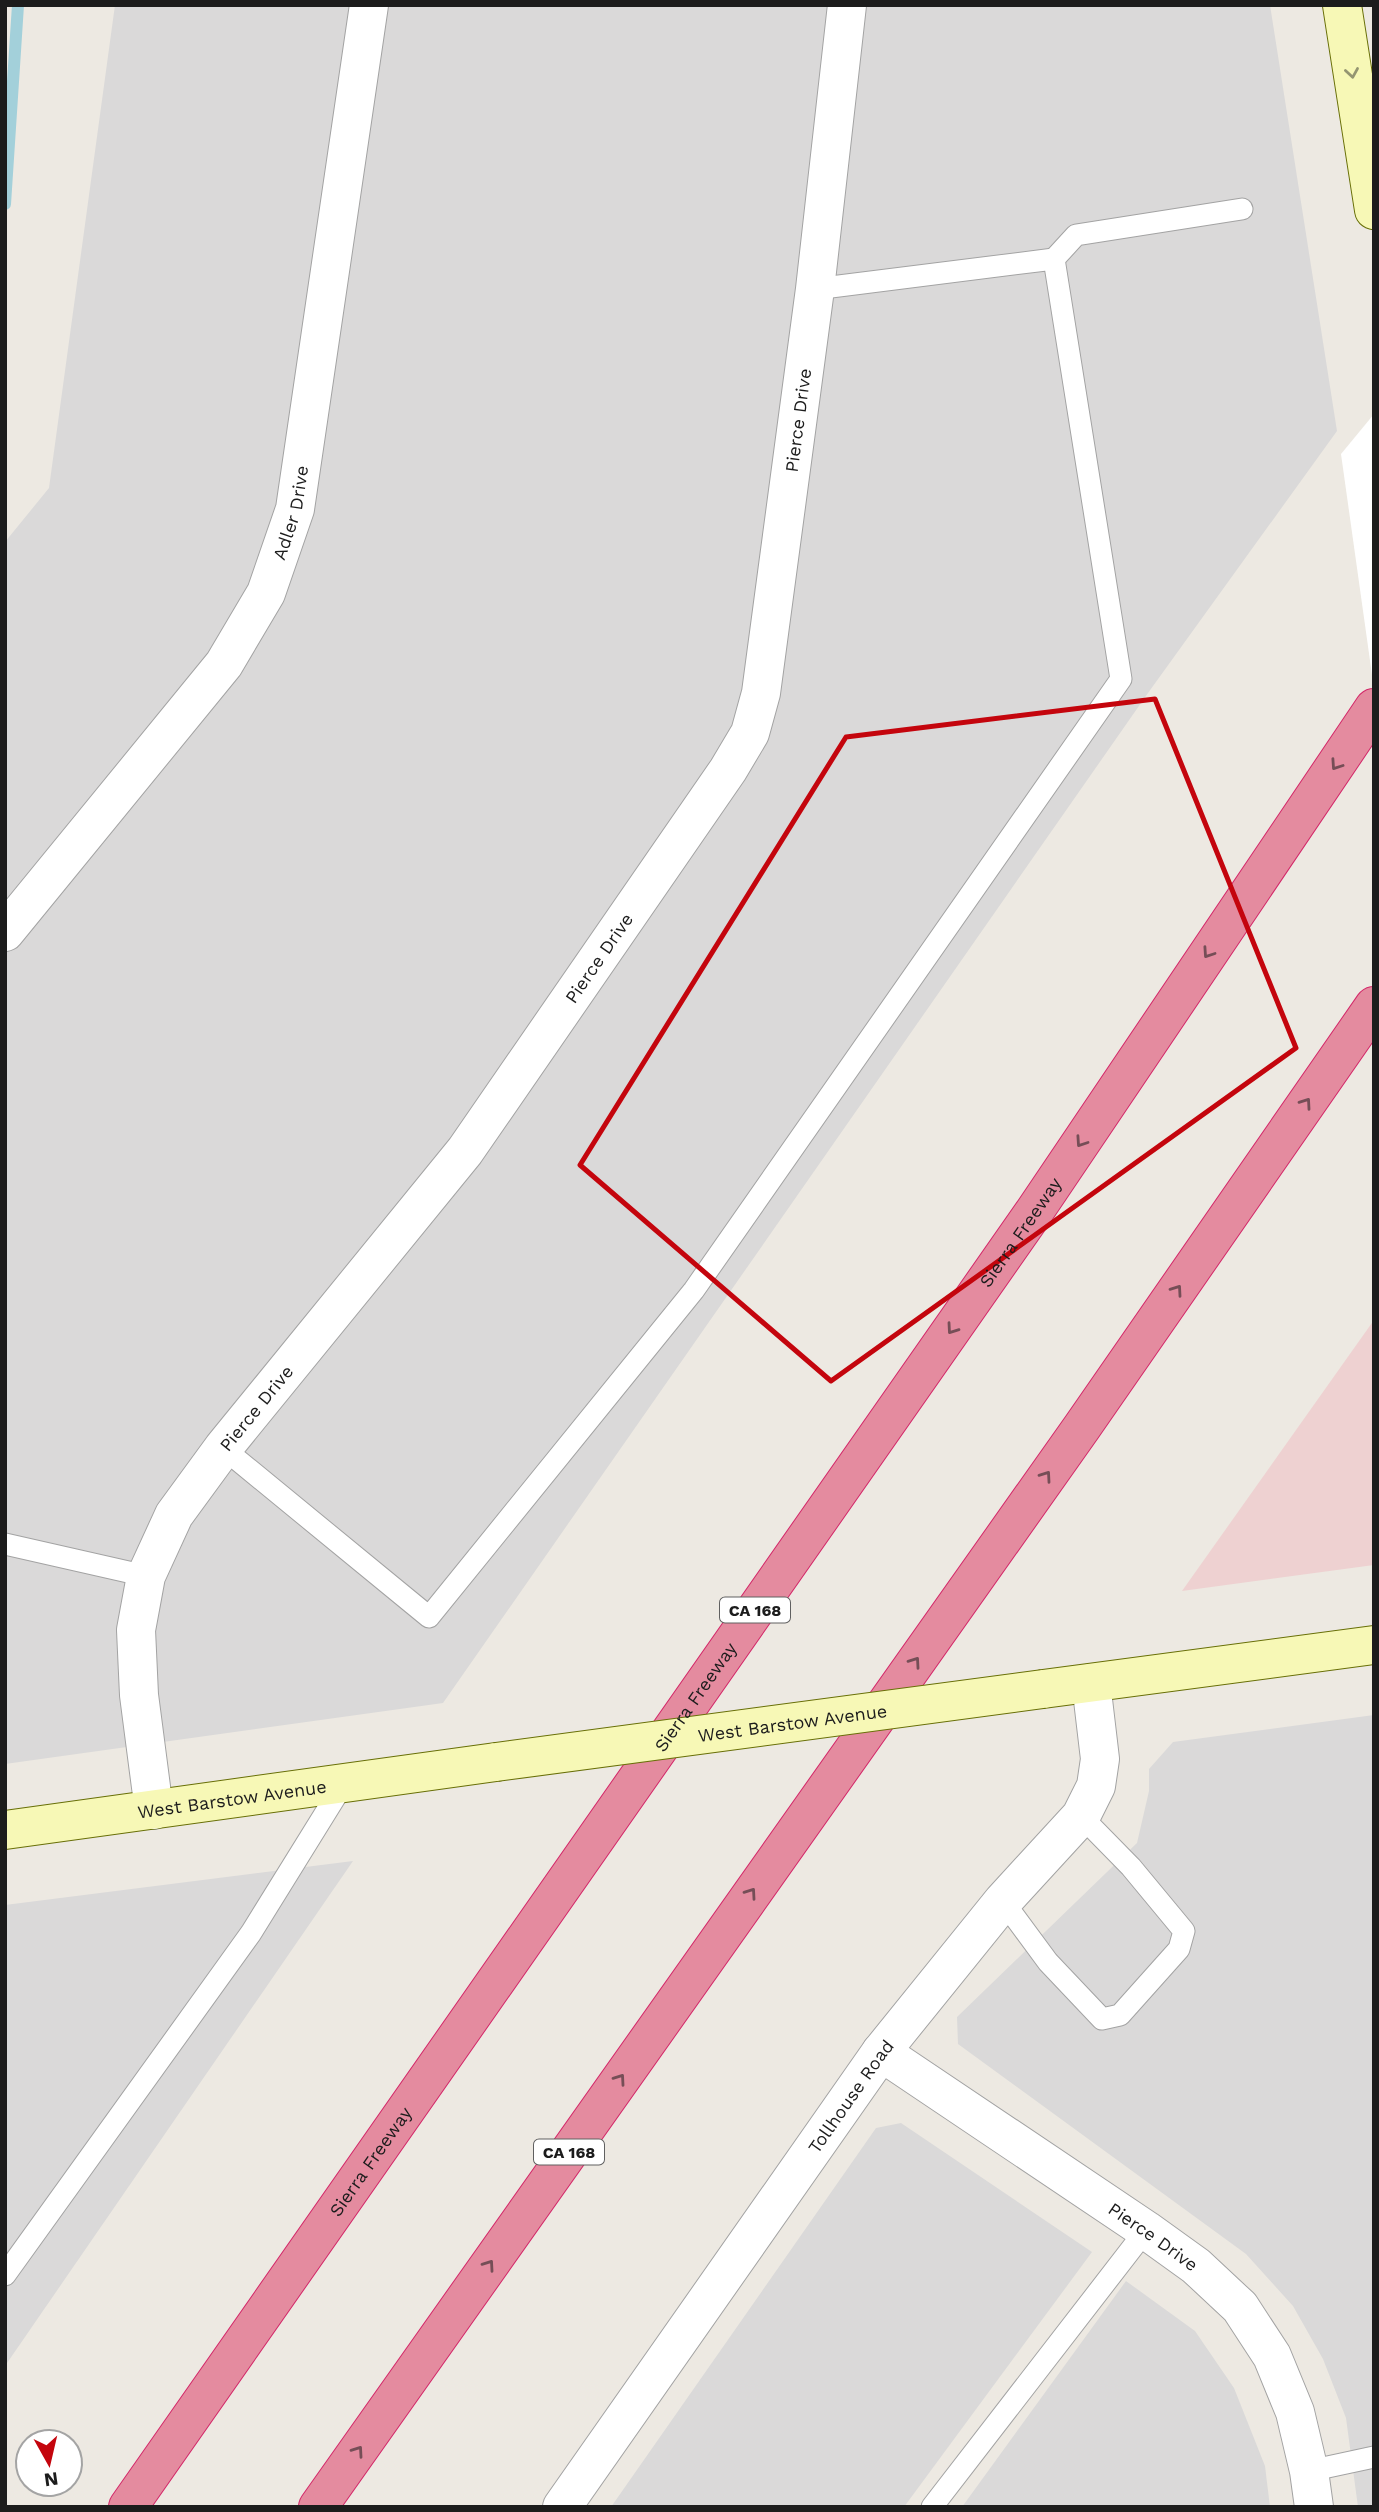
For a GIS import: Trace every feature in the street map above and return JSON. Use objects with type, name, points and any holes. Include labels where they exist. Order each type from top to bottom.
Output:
[{"type":"highway","name":"Sierra Freeway","points":[[128,2507],[1036,1209],[1374,708]]},
{"type":"highway","name":"CA 168","points":[[318,2507],[1082,1427],[1374,1006]]},
{"type":"main road","points":[[1342,5],[1374,210]]},
{"type":"main road","name":"West Barstow Avenue","points":[[5,1830],[1374,1645]]},
{"type":"street","name":"Adler Drive","points":[[5,932],[224,664],[266,593],[295,509],[369,5]]},
{"type":"street","name":"Pierce Drive","points":[[154,1810],[139,1695],[136,1630],[146,1576],[174,1515],[223,1448],[466,1151],[720,781],[750,733],[761,693],[815,289],[847,5]]},
{"type":"street","name":"Tollhouse Road","points":[[562,2507],[881,2052],[1003,1901],[1080,1816],[1096,1786],[1100,1759],[1091,1683]]},
{"type":"street","name":"Pierce Drive","points":[[881,2052],[1146,2230],[1196,2266],[1240,2307],[1272,2356],[1296,2412],[1312,2489]]},
{"type":"lane","points":[[815,289],[1054,259],[1076,235],[1242,208]]},
{"type":"lane","points":[[223,1448],[429,1617],[694,1290],[1121,679],[1054,259]]},
{"type":"lane","points":[[5,1544],[146,1576]]},
{"type":"lane","points":[[5,2275],[251,1933],[345,1783]]},
{"type":"lane","points":[[1003,1901],[1048,1962],[1102,2019],[1120,2015],[1179,1949],[1184,1931],[1131,1867],[1080,1816]]},
{"type":"lane","points":[[932,2507],[1146,2230]]},
{"type":"lane","points":[[1312,2489],[1374,2457]]},
{"type":"highlighted area","points":[[1155,699],[1296,1048],[831,1381],[580,1165],[846,737]]},
{"type":"shaded area","points":[[115,5],[1270,5],[1337,431],[1148,693],[443,1703],[5,1764],[5,542],[49,488]]},
{"type":"shaded area","points":[[1374,1320],[1374,1565],[1182,1591]]},
{"type":"shaded area","points":[[1374,1715],[1374,2507],[1358,2507],[1346,2418],[1323,2359],[1293,2306],[1246,2254],[958,2044],[957,2017],[1137,1843],[1149,1791],[1149,1769],[1173,1742]]},
{"type":"shaded area","points":[[353,1861],[5,2366],[5,1905]]},
{"type":"shaded area","points":[[901,2123],[1092,2252],[904,2507],[611,2507],[876,2128]]},
{"type":"shaded area","points":[[1126,2281],[1195,2331],[1234,2388],[1265,2466],[1270,2507],[962,2507]]},
{"type":"pier","points":[[1374,414],[1374,689],[1341,454]]},
{"type":"waterway","points":[[5,204],[18,5]]}]
